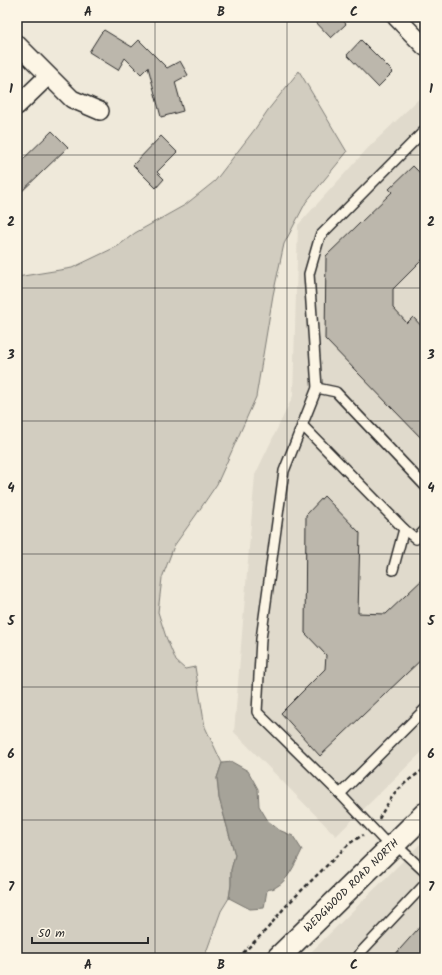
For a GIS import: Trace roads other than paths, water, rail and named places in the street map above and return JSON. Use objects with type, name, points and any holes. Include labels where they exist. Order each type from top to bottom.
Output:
[{"type":"street","points":[[396,17],[425,47]]},
{"type":"street","points":[[17,44],[72,100],[100,111]]},
{"type":"street","points":[[17,106],[48,76]]},
{"type":"street","name":"WEDGWOOD ROAD NORTH","points":[[278,958],[425,814]]},
{"type":"lane","points":[[424,133],[320,236],[310,274],[317,388],[284,471],[261,639],[257,712],[340,794],[372,828],[425,872]]},
{"type":"lane","points":[[317,388],[336,392],[425,486]]},
{"type":"lane","points":[[302,425],[404,529],[416,539],[425,530]]},
{"type":"lane","points":[[393,570],[404,529]]},
{"type":"lane","points":[[340,794],[425,709]]},
{"type":"lane","points":[[357,958],[425,884]]}]
